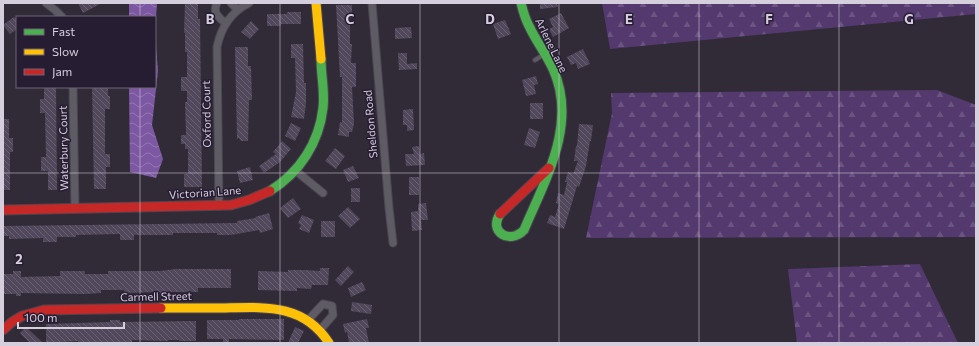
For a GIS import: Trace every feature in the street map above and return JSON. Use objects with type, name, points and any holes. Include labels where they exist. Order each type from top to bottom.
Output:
[{"type":"street","points":[[46,3],[61,16]]},
{"type":"street","points":[[217,3],[214,9],[215,12],[226,24]]},
{"type":"street","points":[[231,3],[238,10]]},
{"type":"street","name":"Oxford Court","points":[[219,206],[216,53],[219,38],[226,24],[238,10],[249,3]]},
{"type":"street","name":"Victorian Lane","points":[[3,210],[219,206],[243,203],[262,196],[280,186],[296,171],[306,158],[319,130],[323,111],[323,91],[316,3]]},
{"type":"street","name":"Sheldon Road","points":[[372,3],[388,208],[393,243]]},
{"type":"street","name":"Arlene Lane","points":[[521,3],[528,25],[553,70],[561,96],[561,132],[556,154],[524,230],[518,236],[509,238],[502,235],[497,228],[496,220],[501,212],[549,168]]},
{"type":"street","name":"Waterbury Court","points":[[73,88],[76,209]]},
{"type":"street","points":[[296,171],[323,193]]},
{"type":"street","points":[[308,320],[323,304],[332,306],[333,315],[320,330]]},
{"type":"street","name":"Carmell Street","points":[[4,326],[24,315],[44,310],[263,306],[284,310],[308,320],[320,330],[329,343]]},
{"type":"lane","points":[[535,60],[553,49]]},
{"type":"green space","points":[[602,3],[976,3],[976,14],[610,49]]},
{"type":"green space","points":[[937,90],[976,105],[976,237],[586,238],[612,113],[611,93]]},
{"type":"green space","points":[[920,264],[958,343],[797,343],[788,269]]},
{"type":"water","points":[[129,3],[157,3],[156,18],[156,16],[129,16]]},
{"type":"water","points":[[156,46],[158,71],[152,125],[163,159],[156,178],[130,172],[129,88],[156,88]]},
{"type":"building","points":[[78,3],[102,3],[83,13]]},
{"type":"building","points":[[185,3],[198,3],[198,19],[200,19],[202,187],[184,187],[184,174],[188,174],[188,149],[185,149],[185,144],[181,144],[181,135],[186,135],[185,102],[187,102],[187,91],[181,91],[181,77],[187,77],[187,52],[185,52],[184,33]]},
{"type":"building","points":[[540,3],[557,3],[558,7],[540,9]]},
{"type":"building","points":[[336,5],[352,5],[352,18],[350,18],[350,44],[352,44],[351,63],[356,63],[356,87],[352,87],[354,124],[352,132],[349,132],[349,137],[338,135],[340,122],[342,122],[342,77],[340,77]]},
{"type":"building","points":[[287,12],[301,12],[301,24],[267,26],[267,14],[287,14]]},
{"type":"building","points":[[561,13],[569,28],[553,37],[549,29],[553,27],[549,19]]},
{"type":"building","points":[[14,17],[16,19],[16,30],[10,34],[3,25]]},
{"type":"building","points":[[505,20],[511,34],[498,39],[493,24]]},
{"type":"building","points":[[251,21],[259,29],[250,39],[241,32]]},
{"type":"building","points":[[411,27],[412,38],[395,39],[395,28]]},
{"type":"building","points":[[291,44],[303,44],[304,83],[306,83],[304,119],[291,117],[296,92],[295,58],[291,58]]},
{"type":"building","points":[[235,47],[248,47],[248,66],[251,66],[252,100],[249,100],[248,141],[241,141],[239,138],[237,139]]},
{"type":"building","points":[[583,49],[590,64],[578,69],[576,63],[571,65],[567,57]]},
{"type":"building","points":[[398,53],[407,53],[407,64],[417,63],[417,69],[399,70]]},
{"type":"building","points":[[536,76],[538,84],[534,85],[536,94],[526,96],[522,80]]},
{"type":"building","points":[[44,88],[56,88],[57,190],[48,190],[48,171],[41,171],[41,157],[46,157],[45,113],[40,113],[40,99],[44,99]]},
{"type":"building","points":[[92,88],[108,88],[108,96],[110,96],[110,109],[105,109],[105,154],[110,154],[110,167],[106,167],[106,189],[94,189]]},
{"type":"building","points":[[530,103],[543,103],[543,119],[530,119]]},
{"type":"building","points":[[413,109],[414,130],[407,131],[407,125],[403,125],[403,110]]},
{"type":"building","points":[[3,119],[9,119],[9,138],[13,138],[13,152],[10,152],[10,190],[3,190]]},
{"type":"building","points":[[291,123],[301,128],[295,141],[285,136]]},
{"type":"building","points":[[579,124],[593,125],[591,141],[586,166],[579,187],[577,186],[564,229],[547,223],[550,215],[555,217],[559,204],[556,203],[558,193],[564,195],[567,182],[565,182],[568,172],[573,174],[578,161],[574,161]]},
{"type":"building","points":[[529,128],[540,132],[535,148],[524,145]]},
{"type":"building","points":[[282,141],[291,149],[280,162],[264,173],[259,166],[276,154],[273,152]]},
{"type":"building","points":[[419,146],[420,154],[424,153],[425,165],[406,166],[405,154],[414,154],[412,147]]},
{"type":"building","points":[[335,148],[345,156],[336,169],[325,161]]},
{"type":"building","points":[[353,166],[359,178],[348,182],[343,170]]},
{"type":"building","points":[[250,167],[253,180],[240,183],[237,171]]},
{"type":"building","points":[[409,177],[419,177],[419,195],[409,195]]},
{"type":"building","points":[[351,188],[360,188],[360,202],[351,202]]},
{"type":"building","points":[[293,198],[301,209],[288,218],[280,208]]},
{"type":"building","points":[[426,203],[428,220],[421,220],[422,230],[412,231],[411,212],[418,211],[418,204]]},
{"type":"building","points":[[348,207],[360,219],[350,228],[338,216]]},
{"type":"building","points":[[269,213],[273,229],[260,233],[259,230],[231,235],[217,235],[217,233],[173,233],[173,235],[134,235],[134,240],[120,240],[120,234],[76,235],[76,237],[57,237],[57,242],[43,242],[43,238],[9,239],[9,236],[4,236],[4,226],[237,223],[237,221],[256,218],[255,217]]},
{"type":"building","points":[[302,215],[314,220],[309,233],[299,229],[301,225],[298,223]]},
{"type":"building","points":[[321,221],[335,221],[335,237],[321,237]]},
{"type":"building","points":[[348,266],[354,272],[341,286],[335,280]]},
{"type":"building","points":[[320,268],[329,268],[328,285],[312,285],[311,289],[297,288],[297,291],[258,290],[258,271],[320,271]]},
{"type":"building","points":[[176,269],[231,269],[231,288],[198,288],[198,292],[166,292],[166,295],[160,295],[160,292],[124,293],[124,290],[101,290],[101,293],[85,294],[21,293],[21,296],[16,296],[16,294],[3,294],[3,274],[13,274],[13,271],[21,271],[21,277],[60,276],[60,271],[85,271],[85,274],[108,274],[108,271],[160,271]]},
{"type":"building","points":[[362,282],[366,290],[351,297],[348,288]]},
{"type":"building","points":[[352,302],[372,305],[371,314],[351,311]]},
{"type":"building","points":[[284,319],[284,340],[229,339],[229,342],[223,342],[223,339],[207,339],[207,320]]},
{"type":"building","points":[[367,319],[369,328],[366,328],[369,343],[349,343],[347,332],[345,333],[343,324]]},
{"type":"building","points":[[110,320],[120,320],[120,322],[196,321],[196,341],[132,340],[132,343],[78,343],[78,341],[46,343],[46,324],[110,322]]},
{"type":"building","points":[[26,327],[43,343],[30,343],[20,333]]},
{"type":"building","points":[[295,327],[304,331],[298,343],[288,343]]},
{"type":"traffic: fast","points":[[500,214],[497,220],[497,226],[502,234],[513,236],[524,230],[549,172],[556,151],[560,131],[562,110],[560,90],[553,69],[526,21],[521,3]]},
{"type":"traffic: fast","points":[[270,191],[299,166],[306,156],[317,133],[323,108],[321,59]]},
{"type":"traffic: slow","points":[[316,3],[321,59]]},
{"type":"traffic: slow","points":[[161,308],[269,308],[283,310],[308,321],[319,330],[329,343]]},
{"type":"traffic: jam","points":[[500,214],[549,168]]},
{"type":"traffic: jam","points":[[3,210],[231,205],[249,200],[270,191]]},
{"type":"traffic: jam","points":[[3,330],[22,316],[44,310],[161,308]]}]
